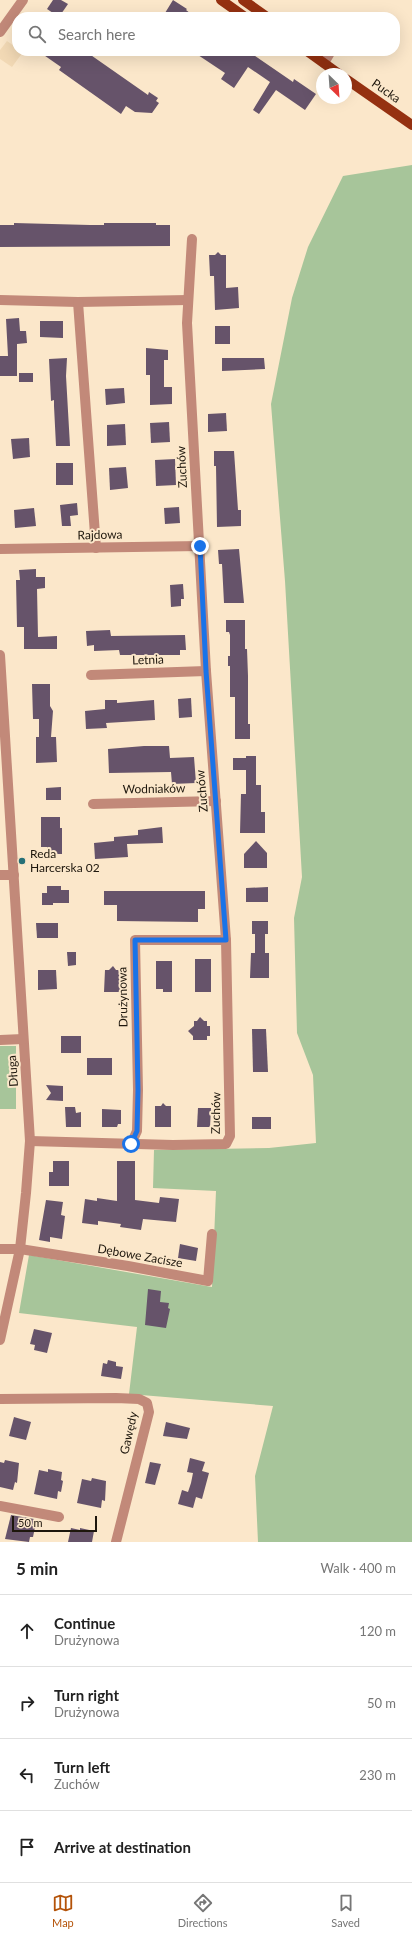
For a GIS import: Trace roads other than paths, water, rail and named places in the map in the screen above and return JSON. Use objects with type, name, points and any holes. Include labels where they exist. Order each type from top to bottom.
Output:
[{"type":"main road","points":[[222,0],[238,12]]},
{"type":"main road","points":[[243,0],[260,12]]},
{"type":"main road","points":[[314,56],[331,68]]},
{"type":"main road","name":"Pucka","points":[[352,83],[412,125]]},
{"type":"street","points":[[14,12],[23,0]]},
{"type":"street","points":[[0,32],[12,15]]},
{"type":"street","points":[[324,63],[328,56]]},
{"type":"street","name":"Zuchów","points":[[30,1141],[174,1145],[226,1144],[230,1136],[226,940],[206,671],[187,324],[192,239]]},
{"type":"street","points":[[0,300],[78,302],[188,300]]},
{"type":"street","points":[[78,302],[96,548]]},
{"type":"street","name":"Rajdowa","points":[[0,549],[200,546]]},
{"type":"street","name":"Długa","points":[[0,655],[30,1141],[20,1250],[0,1340]]},
{"type":"street","name":"Letnia","points":[[91,674],[206,671]]},
{"type":"street","name":"Wodniaków","points":[[93,804],[216,801]]},
{"type":"street","points":[[0,875],[14,875]]},
{"type":"street","name":"Drużynowa","points":[[131,1144],[137,1131],[138,1090],[135,940],[226,940]]},
{"type":"street","points":[[0,1040],[23,1040]]},
{"type":"street","name":"Dębowe Zacisze","points":[[20,1250],[128,1266],[208,1281],[212,1234]]},
{"type":"street","points":[[0,1249],[20,1250]]},
{"type":"street","name":"Gawędy","points":[[0,1399],[116,1398],[138,1399],[147,1402],[149,1412],[116,1542]]},
{"type":"street","points":[[0,1506],[60,1517]]},
{"type":"place","name":"Reda Harcerska 02","points":[[22,861]]}]
